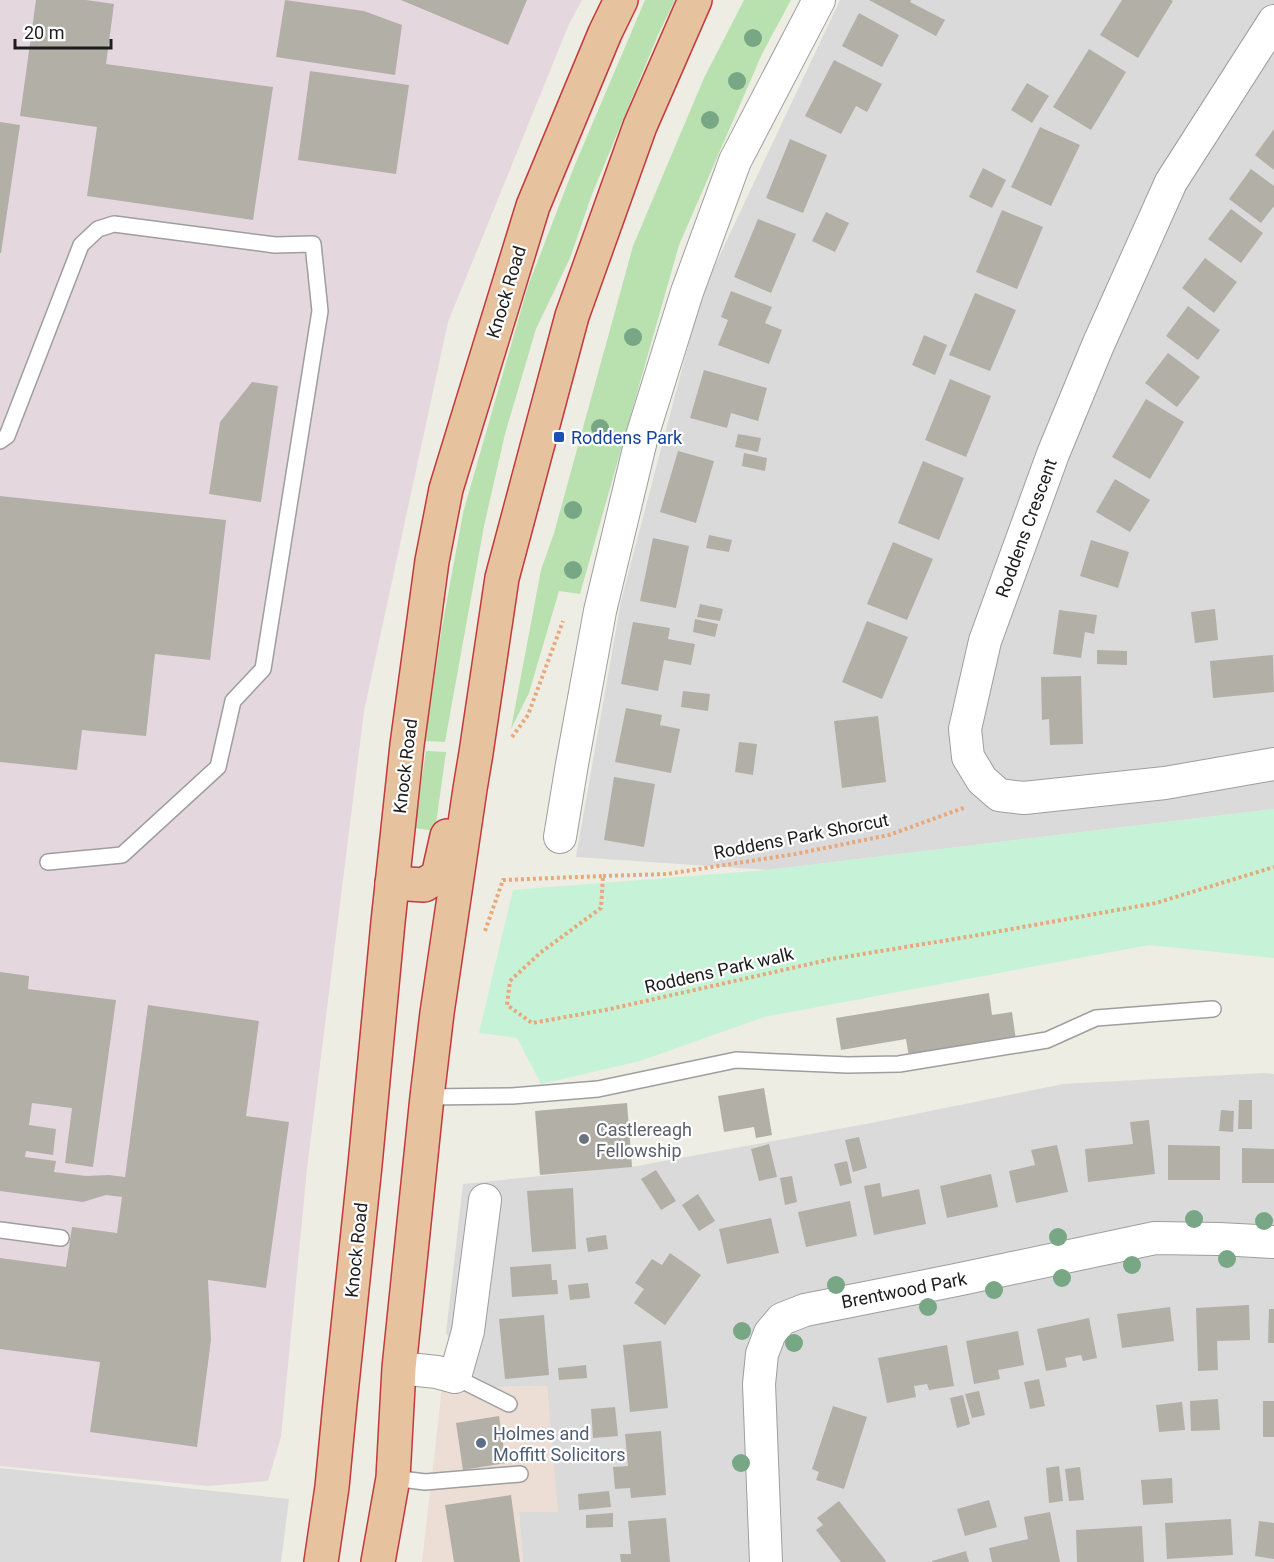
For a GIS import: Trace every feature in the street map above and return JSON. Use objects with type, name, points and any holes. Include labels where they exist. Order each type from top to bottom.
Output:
[{"type":"highway","name":"Knock Road","points":[[321,1562],[332,1487],[406,745],[432,561],[446,489],[533,206],[621,0]]},
{"type":"highway","points":[[378,1562],[393,1479],[399,1368],[437,1013],[502,578],[572,316],[640,126],[695,0]]},
{"type":"highway","points":[[392,883],[424,885],[438,876],[446,838],[470,789]]},
{"type":"street","points":[[560,837],[600,611],[642,436],[687,292],[735,161],[819,0]]},
{"type":"street","name":"Roddens Crescent","points":[[999,795],[982,780],[968,757],[965,729],[988,630],[1053,454],[1098,345],[1172,182],[1274,21]]},
{"type":"street","points":[[999,795],[1024,798],[1153,784],[1274,764]]},
{"type":"street","points":[[399,1368],[437,1372],[455,1377],[468,1331],[484,1200]]},
{"type":"street","name":"Brentwood Park","points":[[766,1562],[759,1384],[762,1354],[770,1333],[782,1319],[805,1310],[1155,1238],[1274,1242]]},
{"type":"lane","points":[[0,441],[7,436],[81,245],[98,229],[114,224],[275,245],[313,244],[320,311],[263,669],[233,701],[218,767],[122,855],[48,862]]},
{"type":"lane","points":[[427,1097],[512,1096],[597,1089],[736,1060],[848,1065],[899,1064],[1047,1040],[1096,1018],[1213,1009]]},
{"type":"lane","points":[[0,1230],[61,1238]]},
{"type":"lane","points":[[455,1377],[509,1404]]},
{"type":"lane","points":[[393,1479],[426,1482],[520,1474]]},
{"type":"path","points":[[510,740],[528,715],[570,604],[600,611]]},
{"type":"path","name":"Roddens Park Shorcut","points":[[603,876],[667,874],[795,854],[888,835],[999,795]]},
{"type":"path","name":"Roddens Park walk","points":[[603,876],[601,908],[540,952],[510,981],[507,1005],[532,1023],[610,1009],[832,959],[1156,903],[1274,867]]},
{"type":"path","points":[[484,933],[503,880],[603,876]]},
{"type":"shaded area","points":[[0,0],[582,0],[569,24],[448,322],[364,711],[307,1169],[281,1437],[268,1481],[208,1486],[0,1466]]},
{"type":"shaded area","points":[[840,0],[1274,0],[1274,809],[768,870],[576,857],[621,601],[702,293]]},
{"type":"shaded area","points":[[1274,1074],[1274,1562],[523,1562],[519,1512],[557,1512],[547,1386],[493,1387],[473,1374],[446,1333],[463,1184],[637,1166],[871,1123],[1063,1084]]},
{"type":"shaded area","points":[[473,1374],[493,1387],[547,1386],[558,1512],[519,1512],[523,1562],[422,1562],[442,1388]]},
{"type":"shaded area","points":[[0,1468],[289,1499],[281,1562],[0,1562]]},
{"type":"green space","points":[[645,0],[675,0],[658,35],[591,197],[570,258],[536,329],[505,434],[484,526],[445,742],[425,741],[442,627],[463,513],[528,286],[574,167]]},
{"type":"green space","points":[[744,0],[791,0],[762,54],[679,245],[580,594],[559,591],[529,693],[511,729],[541,570],[554,533],[633,246],[704,78]]},
{"type":"green space","points":[[426,751],[446,752],[435,831],[414,828]]},
{"type":"green space","points":[[1274,809],[1274,958],[1149,945],[764,1017],[640,1061],[541,1084],[517,1038],[479,1033],[513,890],[768,870]]},
{"type":"building","points":[[36,0],[86,0],[114,4],[106,64],[273,87],[253,220],[87,196],[97,127],[20,116]]},
{"type":"building","points":[[285,0],[364,11],[402,25],[395,75],[276,57]]},
{"type":"building","points":[[401,0],[527,0],[508,45]]},
{"type":"building","points":[[869,0],[911,0],[910,2],[945,20],[936,36]]},
{"type":"building","points":[[1122,0],[1173,1],[1138,58],[1100,35]]},
{"type":"building","points":[[859,13],[899,35],[882,67],[842,46]]},
{"type":"building","points":[[1089,49],[1126,72],[1091,130],[1053,107]]},
{"type":"building","points":[[834,60],[882,84],[867,112],[856,106],[841,134],[805,116]]},
{"type":"building","points":[[310,71],[409,85],[396,174],[298,160]]},
{"type":"building","points":[[1027,83],[1049,96],[1032,123],[1011,110]]},
{"type":"building","points":[[0,122],[20,125],[1,253],[0,253]]},
{"type":"building","points":[[1040,127],[1080,145],[1051,206],[1011,187]]},
{"type":"building","points":[[1274,129],[1274,170],[1255,155]]},
{"type":"building","points":[[790,139],[827,155],[803,213],[766,198]]},
{"type":"building","points":[[983,168],[1006,180],[992,208],[969,197]]},
{"type":"building","points":[[1251,169],[1274,186],[1274,206],[1261,223],[1229,199]]},
{"type":"building","points":[[1231,209],[1263,233],[1241,263],[1208,239]]},
{"type":"building","points":[[1002,210],[1043,227],[1017,289],[976,272]]},
{"type":"building","points":[[826,212],[849,223],[835,252],[812,241]]},
{"type":"building","points":[[758,219],[796,234],[771,293],[734,277]]},
{"type":"building","points":[[1205,258],[1237,282],[1214,313],[1182,288]]},
{"type":"building","points":[[731,291],[772,307],[765,323],[782,330],[769,364],[718,345],[728,320],[721,317]]},
{"type":"building","points":[[975,293],[1016,310],[990,371],[949,355]]},
{"type":"building","points":[[1188,306],[1220,330],[1198,360],[1166,336]]},
{"type":"building","points":[[924,335],[947,345],[935,375],[912,365]]},
{"type":"building","points":[[1168,353],[1200,377],[1177,407],[1145,383]]},
{"type":"building","points":[[704,370],[767,388],[758,421],[731,413],[727,428],[690,418]]},
{"type":"building","points":[[950,379],[991,396],[966,457],[925,440]]},
{"type":"building","points":[[252,382],[278,386],[261,502],[209,494],[220,422]]},
{"type":"building","points":[[1146,399],[1184,422],[1150,479],[1112,457]]},
{"type":"building","points":[[738,434],[761,438],[758,452],[735,447]]},
{"type":"building","points":[[678,451],[714,461],[696,523],[660,512]]},
{"type":"building","points":[[744,453],[767,458],[765,471],[742,466]]},
{"type":"building","points":[[923,461],[964,478],[939,540],[898,523]]},
{"type":"building","points":[[1115,479],[1150,500],[1130,532],[1096,512]]},
{"type":"building","points":[[0,496],[226,520],[210,660],[155,654],[146,736],[82,730],[77,770],[0,762]]},
{"type":"building","points":[[709,535],[732,540],[729,552],[706,548]]},
{"type":"building","points":[[653,538],[689,546],[676,608],[640,601]]},
{"type":"building","points":[[1091,540],[1129,552],[1118,588],[1080,576]]},
{"type":"building","points":[[893,542],[933,559],[907,620],[867,604]]},
{"type":"building","points":[[700,604],[723,609],[720,621],[697,617]]},
{"type":"building","points":[[1215,609],[1218,640],[1195,643],[1191,612]]},
{"type":"building","points":[[1059,610],[1097,615],[1094,634],[1085,632],[1081,658],[1053,654]]},
{"type":"building","points":[[695,619],[718,624],[715,637],[693,632]]},
{"type":"building","points":[[867,621],[908,637],[882,699],[842,682]]},
{"type":"building","points":[[633,622],[670,628],[668,639],[695,644],[691,665],[664,660],[658,691],[621,684]]},
{"type":"building","points":[[1097,650],[1127,651],[1127,665],[1097,664]]},
{"type":"building","points":[[1273,655],[1274,692],[1213,698],[1210,661]]},
{"type":"building","points":[[1081,676],[1083,744],[1050,745],[1049,719],[1042,720],[1041,677]]},
{"type":"building","points":[[683,691],[710,694],[708,711],[681,707]]},
{"type":"building","points":[[626,708],[662,715],[660,725],[680,729],[671,773],[615,762]]},
{"type":"building","points":[[878,716],[886,782],[842,788],[834,721]]},
{"type":"building","points":[[739,742],[757,744],[753,775],[735,772]]},
{"type":"building","points":[[614,777],[655,784],[644,847],[604,840]]},
{"type":"building","points":[[0,972],[29,976],[28,989],[116,1000],[93,1167],[65,1163],[72,1108],[32,1103],[29,1125],[56,1129],[53,1155],[26,1151],[25,1157],[56,1161],[54,1172],[125,1177],[148,1005],[259,1021],[246,1116],[289,1122],[266,1288],[208,1280],[211,1340],[197,1447],[90,1432],[100,1362],[0,1349],[0,1258],[66,1267],[72,1227],[117,1233],[122,1197],[106,1195],[83,1202],[0,1191]]},
{"type":"building","points":[[989,993],[992,1015],[1012,1012],[1016,1040],[909,1057],[906,1039],[841,1050],[836,1018]]},
{"type":"building","points":[[764,1088],[772,1135],[756,1138],[754,1127],[724,1132],[718,1096]]},
{"type":"building","points":[[1239,1100],[1252,1100],[1252,1129],[1238,1129]]},
{"type":"building","name":"Castlereagh Fellowship","points":[[627,1103],[632,1167],[540,1175],[535,1111]]},
{"type":"building","points":[[1221,1110],[1234,1111],[1233,1132],[1219,1131]]},
{"type":"building","points":[[1149,1120],[1155,1174],[1088,1182],[1085,1149],[1133,1144],[1130,1122]]},
{"type":"building","points":[[859,1137],[867,1168],[853,1172],[845,1140]]},
{"type":"building","points":[[769,1144],[777,1177],[759,1181],[751,1149]]},
{"type":"building","points":[[1057,1145],[1068,1192],[1016,1203],[1009,1171],[1035,1165],[1031,1150]]},
{"type":"building","points":[[1168,1145],[1220,1146],[1220,1180],[1168,1180]]},
{"type":"building","points":[[1242,1148],[1274,1149],[1274,1183],[1242,1183]]},
{"type":"building","points":[[847,1161],[852,1183],[840,1186],[834,1164]]},
{"type":"building","points":[[656,1170],[676,1201],[661,1210],[641,1179]]},
{"type":"building","points":[[991,1174],[998,1207],[947,1218],[940,1186]]},
{"type":"building","points":[[792,1176],[797,1202],[785,1205],[780,1178]]},
{"type":"building","points":[[880,1183],[882,1197],[919,1189],[926,1224],[874,1235],[864,1186]]},
{"type":"building","points":[[573,1188],[576,1249],[532,1252],[527,1191]]},
{"type":"building","points":[[698,1194],[715,1221],[699,1231],[682,1205]]},
{"type":"building","points":[[850,1201],[857,1236],[806,1247],[798,1212]]},
{"type":"building","points":[[771,1218],[779,1253],[727,1264],[719,1229]]},
{"type":"building","points":[[606,1235],[608,1249],[588,1252],[586,1238]]},
{"type":"building","points":[[670,1253],[701,1275],[665,1325],[634,1303],[644,1289],[635,1283],[652,1259],[662,1265]]},
{"type":"building","points":[[551,1264],[552,1280],[557,1280],[558,1294],[512,1297],[510,1267]]},
{"type":"building","points":[[588,1283],[590,1298],[570,1300],[568,1285]]},
{"type":"building","points":[[1249,1305],[1250,1340],[1217,1341],[1218,1370],[1198,1371],[1196,1308]]},
{"type":"building","points":[[1170,1307],[1174,1341],[1122,1348],[1117,1314]]},
{"type":"building","points":[[1269,1309],[1274,1309],[1274,1343],[1268,1343]]},
{"type":"building","points":[[544,1315],[549,1375],[505,1379],[499,1319]]},
{"type":"building","points":[[1089,1318],[1097,1358],[1083,1361],[1081,1355],[1065,1358],[1067,1367],[1046,1371],[1037,1329]]},
{"type":"building","points":[[1018,1331],[1024,1365],[998,1370],[1000,1379],[974,1384],[966,1341]]},
{"type":"building","points":[[661,1341],[668,1408],[630,1412],[623,1345]]},
{"type":"building","points":[[947,1345],[954,1386],[929,1390],[927,1384],[914,1386],[916,1397],[887,1403],[878,1358]]},
{"type":"building","points":[[586,1365],[587,1378],[559,1380],[558,1368]]},
{"type":"building","points":[[1039,1379],[1045,1406],[1030,1409],[1024,1382]]},
{"type":"building","points":[[979,1391],[985,1415],[972,1418],[965,1394]]},
{"type":"building","points":[[963,1395],[970,1424],[957,1428],[950,1398]]},
{"type":"building","points":[[1218,1399],[1220,1430],[1191,1431],[1190,1401]]},
{"type":"building","points":[[1263,1401],[1274,1401],[1274,1437],[1263,1437]]},
{"type":"building","points":[[1182,1402],[1185,1430],[1159,1432],[1156,1405]]},
{"type":"building","points":[[833,1406],[867,1417],[844,1489],[816,1480],[819,1472],[812,1469]]},
{"type":"building","points":[[615,1407],[618,1436],[593,1438],[591,1409]]},
{"type":"building","name":"Holmes and Moffitt Solicitors","points":[[499,1416],[506,1463],[463,1470],[456,1423]]},
{"type":"building","points":[[661,1431],[666,1495],[631,1498],[630,1488],[615,1489],[613,1467],[628,1466],[625,1434]]},
{"type":"building","points":[[1059,1466],[1063,1501],[1049,1503],[1046,1468]]},
{"type":"building","points":[[1080,1467],[1084,1500],[1069,1501],[1065,1469]]},
{"type":"building","points":[[1172,1478],[1173,1503],[1143,1505],[1141,1480]]},
{"type":"building","points":[[609,1491],[611,1507],[579,1510],[578,1494]]},
{"type":"building","points":[[511,1495],[520,1562],[454,1562],[445,1505]]},
{"type":"building","points":[[989,1500],[997,1527],[965,1536],[957,1509]]},
{"type":"building","points":[[839,1501],[885,1562],[841,1562],[816,1530],[823,1525],[817,1518]]},
{"type":"building","points":[[1050,1512],[1060,1562],[992,1562],[989,1548],[1028,1539],[1024,1517]]},
{"type":"building","points":[[613,1513],[613,1527],[586,1528],[586,1515]]},
{"type":"building","points":[[666,1518],[670,1562],[621,1562],[620,1554],[631,1554],[628,1521]]},
{"type":"building","points":[[1231,1519],[1233,1555],[1167,1559],[1165,1523]]},
{"type":"building","points":[[1259,1521],[1274,1523],[1274,1559],[1255,1556]]},
{"type":"building","points":[[1142,1526],[1144,1562],[1077,1562],[1076,1530]]},
{"type":"building","points":[[966,1551],[969,1562],[932,1562],[932,1561]]},
{"type":"place","name":"Roddens Park","points":[[559,437]]},
{"type":"place","name":"Castlereagh Fellowship","points":[[584,1139]]},
{"type":"place","name":"Holmes and Moffitt Solicitors","points":[[481,1443]]}]
